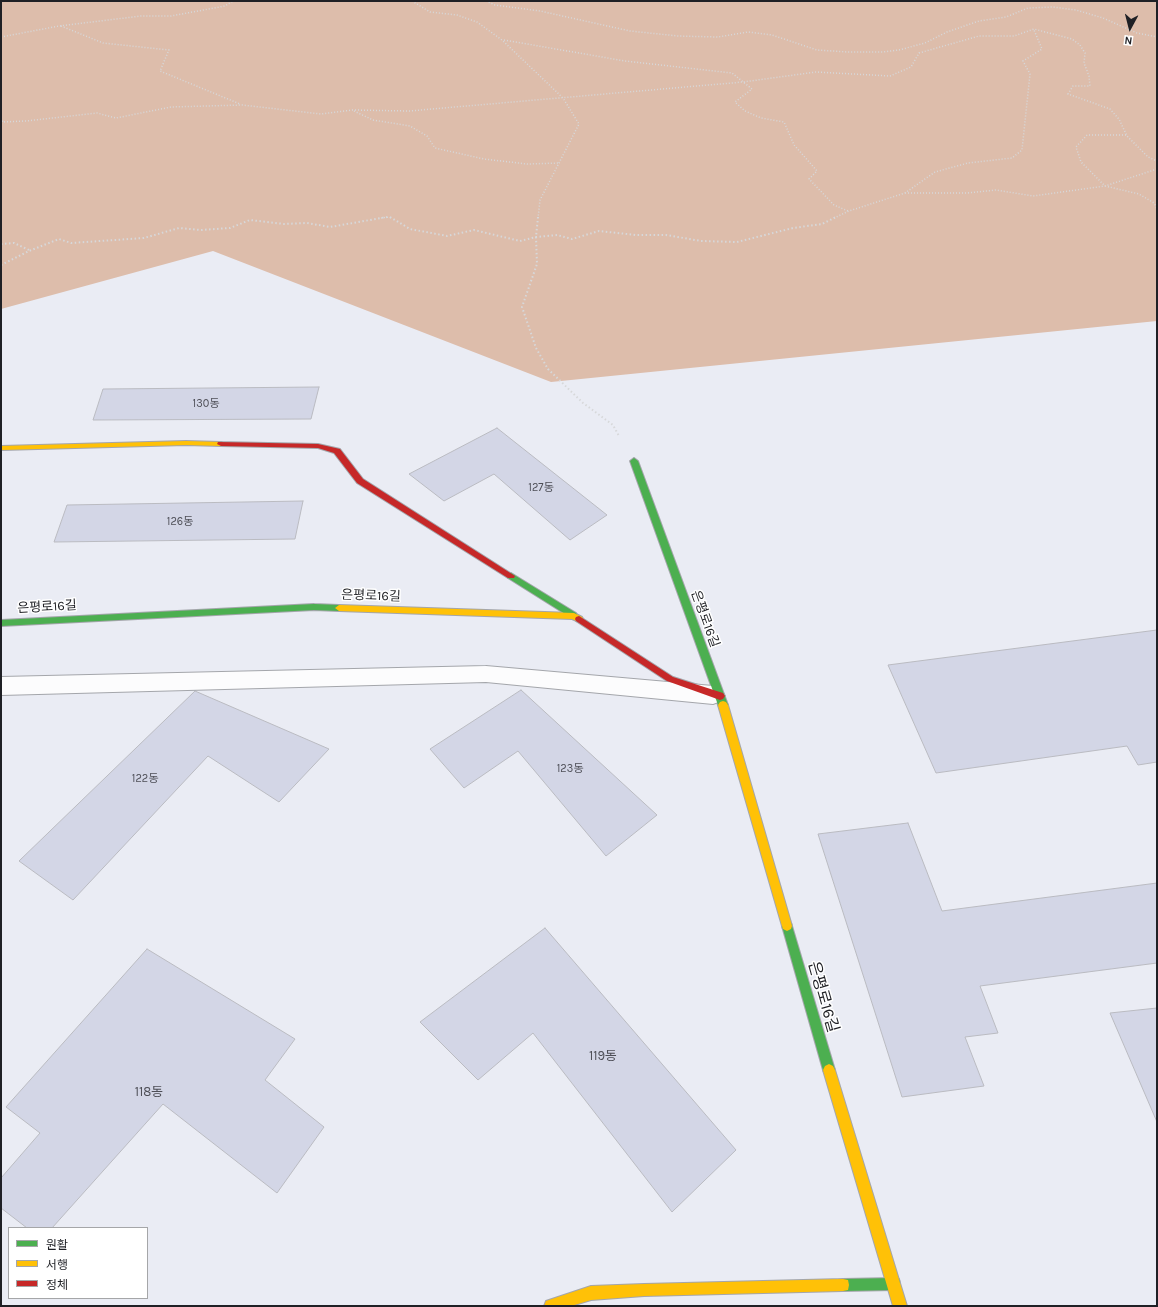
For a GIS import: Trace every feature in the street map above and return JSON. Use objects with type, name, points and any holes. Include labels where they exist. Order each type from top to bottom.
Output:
[{"type":"street","points":[[1,448],[186,443],[318,446],[337,451],[360,480],[574,616],[670,680],[720,696]]},
{"type":"street","name":"은평로16길","points":[[634,461],[720,696],[818,1035],[900,1306]]},
{"type":"street","name":"은평로16길","points":[[1,622],[314,607],[574,616]]},
{"type":"street","points":[[1,686],[486,674],[720,696]]},
{"type":"street","points":[[552,1306],[591,1293],[644,1290],[894,1284]]},
{"type":"path","points":[[1,37],[59,26],[141,16],[171,16],[225,6],[233,1]]},
{"type":"path","points":[[412,1],[430,12],[457,15],[477,22],[502,40],[563,98],[579,124],[540,200],[536,237],[537,264],[522,308],[536,348],[548,368],[583,403],[613,425],[634,461]]},
{"type":"path","points":[[486,1],[495,5],[540,12],[630,31],[678,36],[718,37],[748,32],[772,35],[817,50],[848,52],[883,52],[899,50],[925,42],[947,32],[979,21],[1006,17],[1028,8],[1053,7],[1076,10],[1103,18],[1138,33],[1157,37]]},
{"type":"path","points":[[59,26],[103,43],[169,50],[160,71],[242,105]]},
{"type":"path","points":[[1,265],[29,251],[59,239],[70,243],[144,238],[179,228],[201,230],[230,228],[250,220],[284,224],[307,223],[330,227],[389,217],[410,229],[447,236],[474,230],[520,241],[536,237],[557,235],[572,239],[599,231],[636,235],[666,235],[701,241],[737,242],[793,228],[822,224],[848,211],[904,193],[935,172],[968,163],[1012,158],[1022,150],[1030,74],[1024,61],[1042,49],[1034,29]]},
{"type":"path","points":[[1,118],[2,122],[26,121],[97,113],[116,118],[171,106],[242,105],[321,114],[352,110],[409,111],[743,82],[816,72],[890,76],[911,67],[920,53],[979,36],[1014,36],[1034,29],[1072,39],[1080,45],[1085,53],[1084,63],[1089,76],[1090,86],[1073,86],[1068,94],[1110,109],[1119,119],[1127,136],[1148,157],[1157,161]]},
{"type":"path","points":[[502,40],[625,61],[732,73],[752,89],[735,102],[745,111],[761,118],[784,122],[794,146],[817,171],[809,179],[834,205],[848,211]]},
{"type":"path","points":[[352,110],[373,120],[410,126],[427,136],[435,148],[484,159],[527,164],[560,163]]},
{"type":"path","points":[[1127,136],[1087,135],[1076,147],[1081,162],[1105,186],[1139,194],[1154,203],[1157,209]]},
{"type":"path","points":[[904,193],[967,193],[996,190],[1033,196],[1105,186],[1157,169]]},
{"type":"path","points":[[1,244],[14,243],[29,251]]},
{"type":"shaded area","points":[[1,1],[1157,1],[1157,321],[551,382],[213,251],[1,309]]},
{"type":"building","points":[[319,387],[311,419],[93,420],[103,389]]},
{"type":"building","points":[[497,428],[607,515],[570,540],[494,474],[444,501],[409,474]]},
{"type":"building","points":[[303,501],[295,539],[54,542],[67,505]]},
{"type":"building","points":[[1157,630],[1157,762],[1138,765],[1127,746],[936,773],[888,665]]},
{"type":"building","points":[[521,690],[657,815],[606,856],[518,751],[464,788],[430,749]]},
{"type":"building","points":[[195,691],[329,749],[279,802],[208,756],[73,900],[19,861]]},
{"type":"building","points":[[908,823],[942,911],[1157,883],[1157,963],[980,986],[998,1033],[965,1037],[984,1086],[902,1097],[818,834]]},
{"type":"building","points":[[545,928],[736,1150],[672,1212],[533,1033],[478,1080],[420,1022]]},
{"type":"building","points":[[147,949],[295,1039],[265,1080],[324,1127],[277,1193],[163,1104],[53,1227],[26,1227],[1,1208],[1,1178],[40,1133],[6,1107]]},
{"type":"building","points":[[1157,1008],[1157,1122],[1110,1013]]},
{"type":"traffic: fast","points":[[634,461],[723,705]]},
{"type":"traffic: fast","points":[[511,576],[573,615]]},
{"type":"traffic: fast","points":[[1,623],[314,607],[339,608]]},
{"type":"traffic: fast","points":[[787,926],[829,1070]]},
{"type":"traffic: fast","points":[[843,1285],[894,1284]]},
{"type":"traffic: slow","points":[[1,448],[186,443],[221,444]]},
{"type":"traffic: slow","points":[[339,608],[574,616],[579,619]]},
{"type":"traffic: slow","points":[[723,705],[787,926]]},
{"type":"traffic: slow","points":[[829,1070],[900,1306]]},
{"type":"traffic: slow","points":[[551,1306],[591,1293],[644,1290],[843,1285]]},
{"type":"traffic: jam","points":[[221,444],[318,446],[337,451],[360,481],[511,576]]},
{"type":"traffic: jam","points":[[579,619],[670,679],[720,696]]}]
